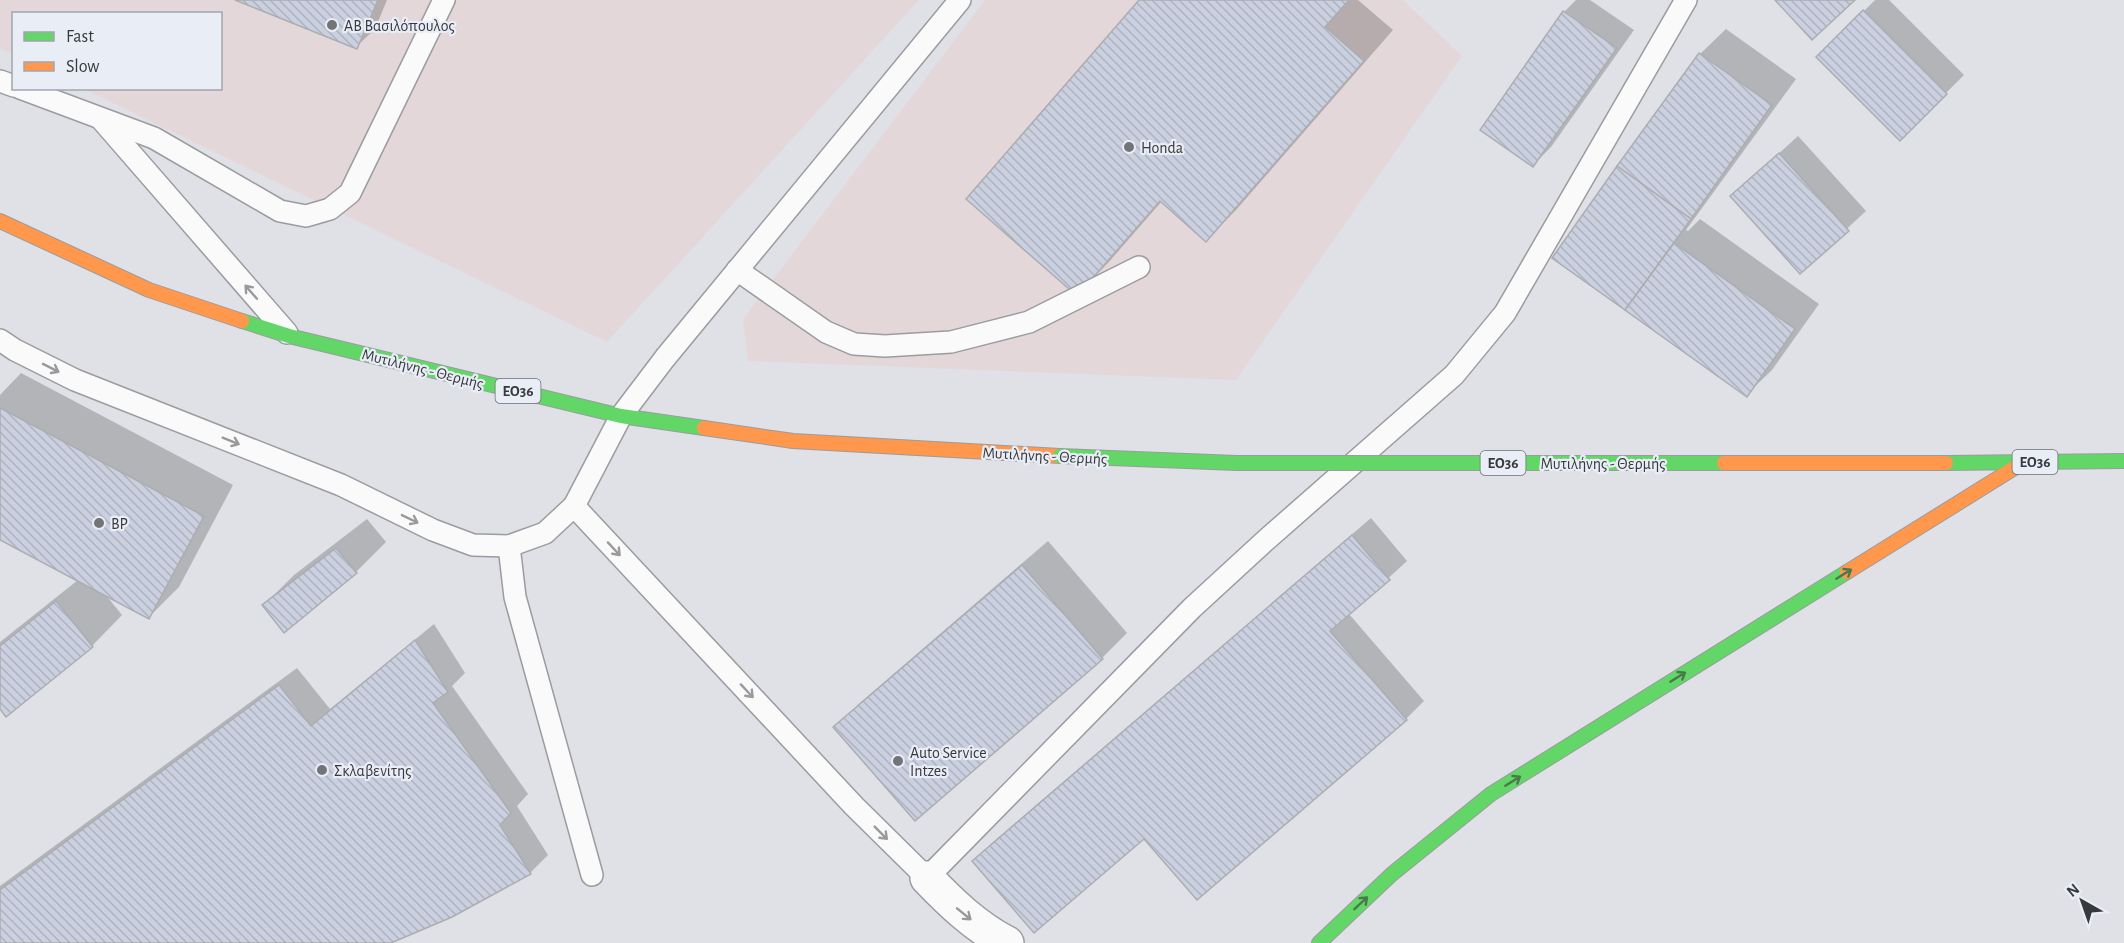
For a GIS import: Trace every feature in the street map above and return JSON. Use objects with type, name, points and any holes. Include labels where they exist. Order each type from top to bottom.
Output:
[{"type":"main road","name":"Μυτιλήνης - Θερμής","points":[[0,221],[149,290],[289,336],[621,416],[793,441],[1237,463],[2124,461]]},
{"type":"main road","points":[[1319,943],[1392,874],[1491,794],[2024,462]]},
{"type":"street","points":[[927,878],[958,910],[990,934],[1007,943]]},
{"type":"lane","points":[[25,90],[154,138],[280,211],[306,216],[330,209],[350,193],[444,0]]},
{"type":"lane","points":[[0,340],[75,380],[341,485],[433,530],[473,545],[509,546],[545,533],[574,506],[621,416],[665,358],[960,0]]},
{"type":"lane","points":[[574,506],[854,806],[927,878],[1192,608],[1454,375],[1505,313],[1686,0]]},
{"type":"lane","points":[[101,119],[289,336]]},
{"type":"lane","points":[[737,270],[826,332],[854,344],[885,346],[951,342],[1029,322],[1139,267]]},
{"type":"lane","points":[[509,546],[515,597],[592,875]]},
{"type":"shaded area","points":[[0,0],[919,0],[607,342],[86,90],[222,90],[222,12],[12,12],[12,54],[0,48]]},
{"type":"shaded area","points":[[985,0],[1403,0],[1462,56],[1236,380],[748,361],[743,319]]},
{"type":"building","name":"ΑΒ Βασιλόπουλος","points":[[235,0],[378,0],[357,49]]},
{"type":"building","points":[[1139,0],[1349,0],[1325,27],[1364,61],[1206,242],[1160,201],[1077,296],[966,199]]},
{"type":"building","points":[[1775,0],[1855,0],[1812,40]]},
{"type":"building","points":[[1863,10],[1947,94],[1900,141],[1816,57]]},
{"type":"building","points":[[1563,11],[1617,48],[1533,167],[1480,130]]},
{"type":"building","points":[[1699,53],[1772,105],[1691,219],[1617,166]]},
{"type":"building","points":[[1779,153],[1849,231],[1800,274],[1730,196]]},
{"type":"building","points":[[1617,166],[1691,219],[1625,310],[1552,258]]},
{"type":"building","points":[[1674,243],[1795,329],[1747,397],[1625,310]]},
{"type":"building","points":[[0,408],[204,516],[149,619],[0,540]]},
{"type":"building","points":[[1352,535],[1390,580],[1330,631],[1407,720],[1197,900],[1144,839],[1034,933],[972,861]]},
{"type":"building","points":[[336,548],[357,573],[284,633],[262,605]]},
{"type":"building","points":[[1022,565],[1103,659],[915,821],[833,727]]},
{"type":"building","points":[[56,601],[93,647],[6,717],[0,709],[0,646]]},
{"type":"building","name":"Σκλαβενίτης","points":[[415,640],[448,692],[433,703],[511,813],[500,825],[531,874],[452,917],[391,943],[0,943],[0,890],[279,685],[311,726]]},
{"type":"traffic: fast","points":[[242,321],[289,336],[621,416],[704,428]]},
{"type":"traffic: fast","points":[[1060,456],[1237,463],[1724,463]]},
{"type":"traffic: fast","points":[[1946,463],[2124,461]]},
{"type":"traffic: fast","points":[[1319,943],[1392,874],[1491,794],[1847,572]]},
{"type":"traffic: slow","points":[[0,221],[149,290],[242,321]]},
{"type":"traffic: slow","points":[[704,428],[793,441],[1060,456]]},
{"type":"traffic: slow","points":[[1847,572],[2024,462]]},
{"type":"traffic: slow","points":[[1724,463],[1946,463]]},
{"type":"place","name":"ΑΒ Βασιλόπουλος","points":[[332,25]]},
{"type":"place","name":"Honda","points":[[1129,147]]},
{"type":"place","name":"BP","points":[[99,523]]},
{"type":"place","name":"Auto Service Intzes","points":[[898,761]]},
{"type":"place","name":"Σκλαβενίτης","points":[[322,770]]}]
